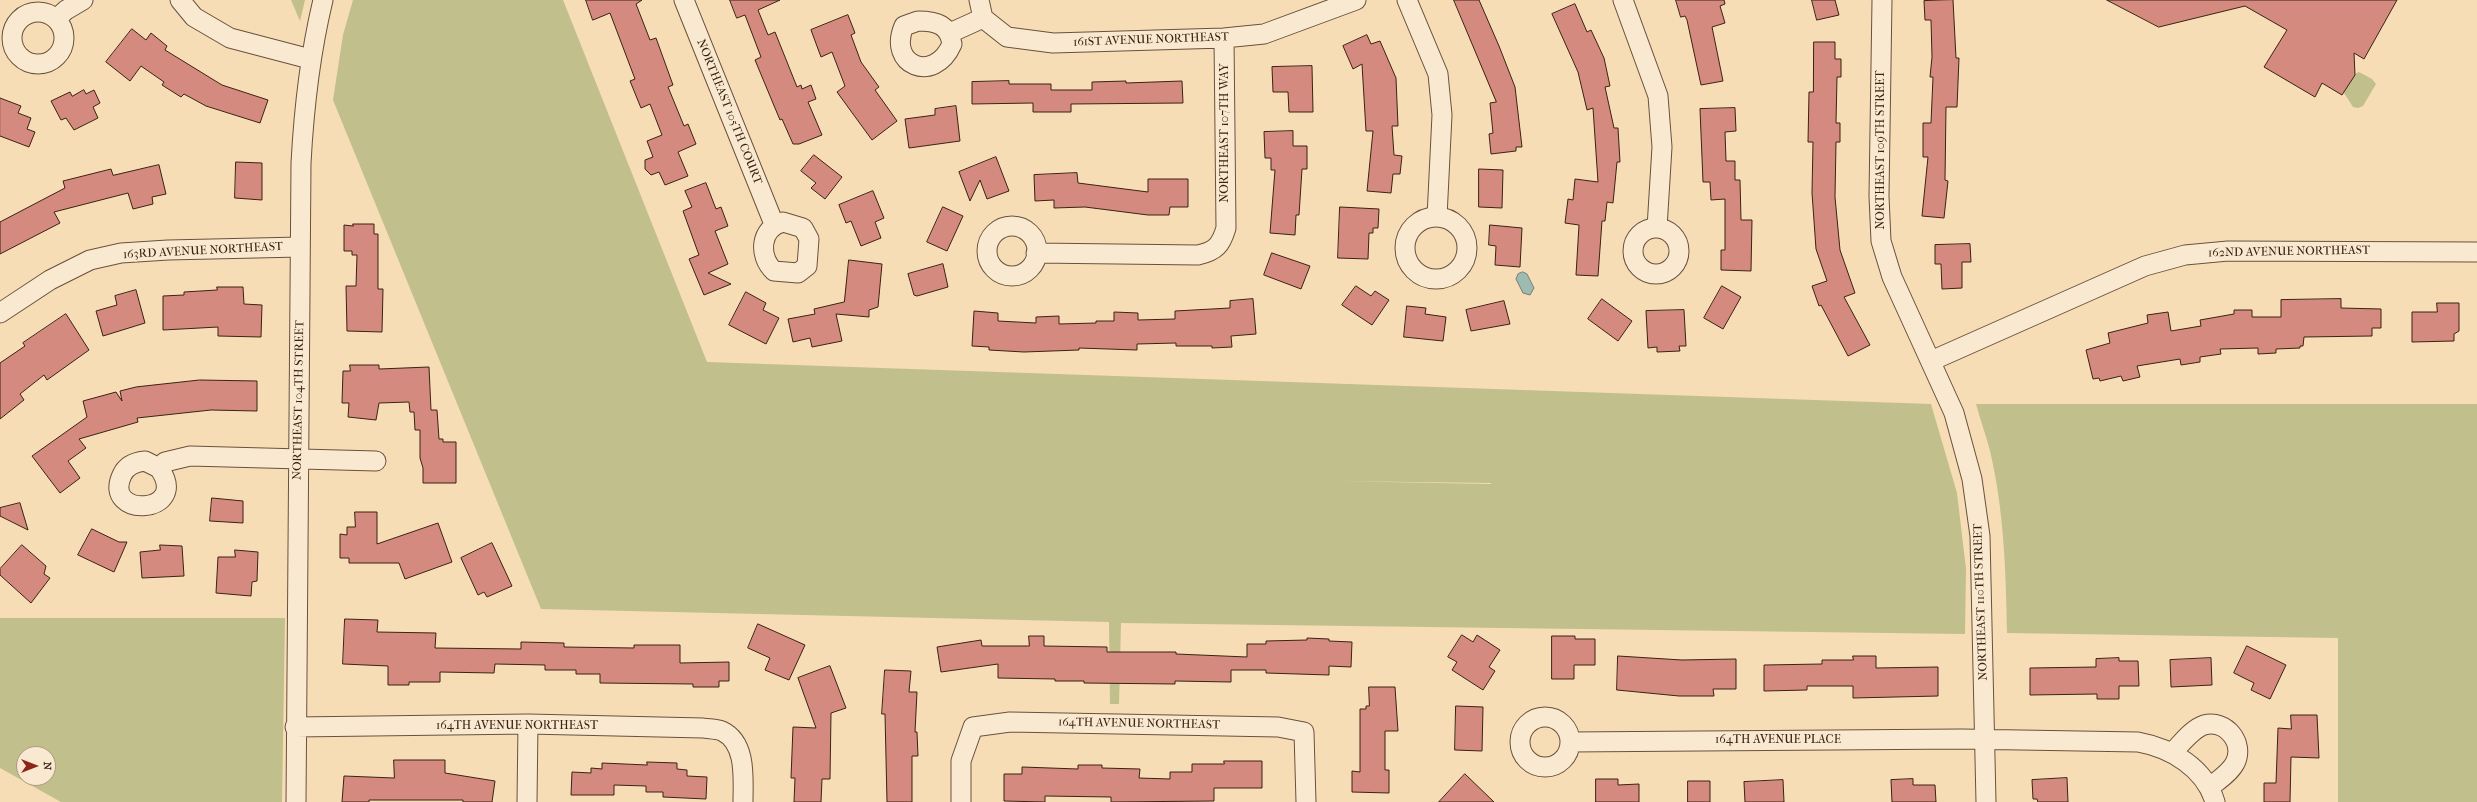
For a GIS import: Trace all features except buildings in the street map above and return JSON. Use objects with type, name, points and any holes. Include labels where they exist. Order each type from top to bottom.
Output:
[{"type":"street","points":[[56,19],[66,10],[82,0]]},
{"type":"street","points":[[180,0],[194,17],[230,38],[310,59]]},
{"type":"street","name":"NORTHEAST 104TH STREET","points":[[296,802],[295,726],[300,247],[304,110],[310,59],[323,0]]},
{"type":"street","name":"NORTHEAST 105TH COURT","points":[[684,0],[774,224]]},
{"type":"street","name":"161ST AVENUE NORTHEAST","points":[[950,33],[981,9],[1007,37],[1053,43],[1224,38],[1264,34],[1356,0]]},
{"type":"street","points":[[1407,0],[1438,74],[1442,115],[1437,217]]},
{"type":"street","points":[[1623,0],[1658,96],[1662,147],[1657,228]]},
{"type":"street","name":"NORTHEAST 109TH STREET","points":[[1882,0],[1879,196],[1881,241],[1892,277],[1932,361]]},
{"type":"street","name":"NORTHEAST 107TH WAY","points":[[1036,253],[1198,255],[1213,251],[1222,242],[1226,228],[1224,38]]},
{"type":"street","name":"163RD AVENUE NORTHEAST","points":[[0,313],[50,280],[90,260],[121,254],[168,250],[300,247]]},
{"type":"street","name":"162ND AVENUE NORTHEAST","points":[[1932,361],[2145,266],[2185,254],[2228,251],[2477,252]]},
{"type":"street","name":"NORTHEAST 110TH STREET","points":[[1932,361],[1954,413],[1972,479],[1980,536],[1986,739],[1986,802]]},
{"type":"street","points":[[159,468],[165,462],[190,456],[376,461]]},
{"type":"street","name":"164TH AVENUE NORTHEAST","points":[[961,802],[961,762],[973,726],[1010,722],[1278,727],[1304,732],[1306,802]]},
{"type":"street","points":[[527,802],[528,724]]},
{"type":"street","name":"164TH AVENUE NORTHEAST","points":[[295,726],[528,724],[703,728],[722,731],[734,741],[741,755],[743,802]]},
{"type":"street","points":[[1986,739],[2138,742],[2164,748],[2191,766],[2212,795],[2235,763],[2238,747],[2231,733],[2219,725],[2204,725],[2198,728],[2172,753]]},
{"type":"street","name":"164TH AVENUE PLACE","points":[[1570,742],[1986,739]]},
{"type":"shaded area","points":[[291,0],[305,0],[300,21]]},
{"type":"shaded area","points":[[353,0],[563,0],[707,362],[1931,404],[1957,493],[1966,569],[1965,634],[1121,623],[1119,704],[1110,704],[1109,622],[541,609],[333,100],[343,35]],"holes":[[[1335,481],[1491,483],[1491,484]]]},
{"type":"shaded area","points":[[2336,58],[2355,74],[2359,72],[2372,79],[2376,84],[2363,106],[2358,108],[2353,107],[2344,93],[2339,93],[2322,83]]},
{"type":"shaded area","points":[[1976,404],[2477,404],[2477,802],[2338,802],[2338,638],[2007,633],[2005,564],[1995,473]]},
{"type":"shaded area","points":[[0,618],[285,618],[282,802],[61,802],[32,786],[56,786],[56,746],[16,746],[16,777],[0,768]]},
{"type":"water","points":[[1523,272],[1527,274],[1534,288],[1530,295],[1523,293],[1516,279],[1518,274]]}]
